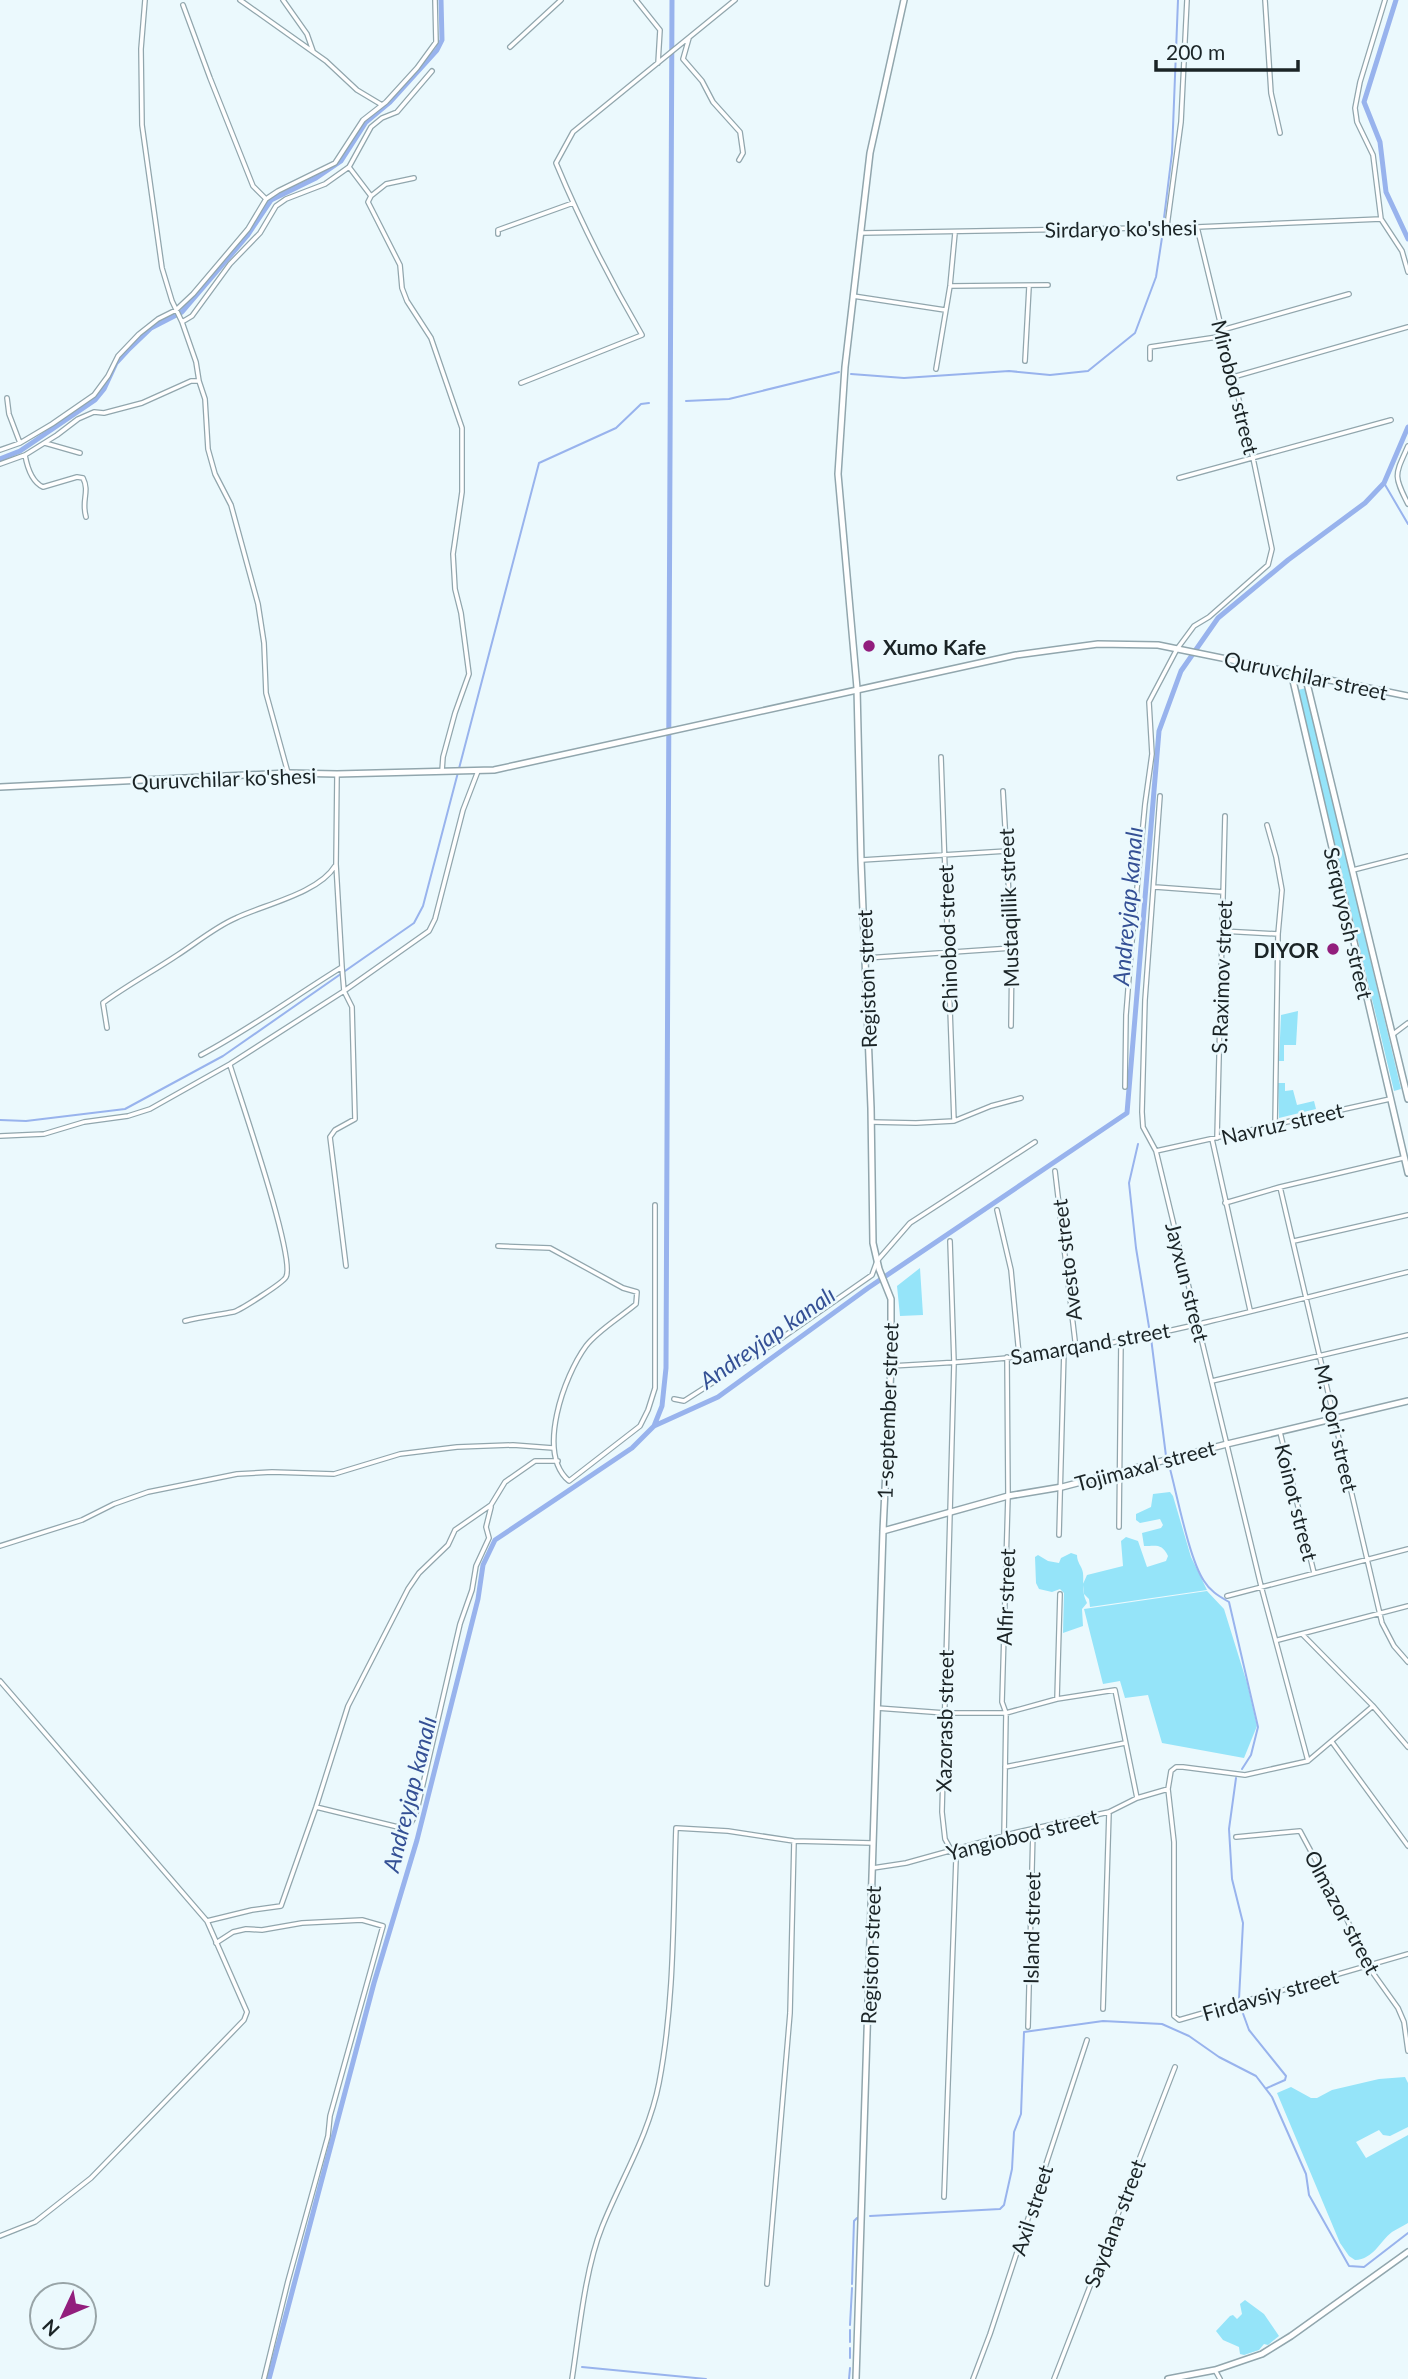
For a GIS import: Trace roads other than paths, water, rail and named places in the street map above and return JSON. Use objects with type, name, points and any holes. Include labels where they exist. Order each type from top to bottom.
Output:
[{"type":"street","points":[[145,0],[141,49],[142,125],[162,268],[196,362],[205,399],[208,449],[215,474],[231,505],[258,604],[264,643],[266,693],[288,773]]},
{"type":"street","points":[[240,0],[326,61],[357,90],[382,105]]},
{"type":"street","points":[[284,0],[307,34],[314,53]]},
{"type":"street","points":[[0,450],[20,443],[94,395],[118,356],[139,334],[158,319],[176,310],[193,295],[248,229],[266,200],[278,191],[335,163],[363,120],[382,105],[417,68],[436,42],[435,0]]},
{"type":"street","points":[[510,47],[561,0]]},
{"type":"street","points":[[636,0],[660,30],[659,62]]},
{"type":"street","points":[[521,383],[642,335],[600,260],[556,163],[573,132],[736,0]]},
{"type":"street","name":"Registon street","points":[[879,1269],[873,1243],[872,1122],[857,688],[838,474],[845,367],[870,153],[904,0]]},
{"type":"street","points":[[1167,226],[1181,122],[1187,0]]},
{"type":"street","points":[[1265,0],[1271,93],[1280,133]]},
{"type":"street","points":[[1385,0],[1360,82],[1355,108],[1357,122],[1373,155],[1381,219],[1402,251],[1408,272]]},
{"type":"street","points":[[183,5],[253,186],[266,200]]},
{"type":"street","points":[[689,36],[682,59],[702,81],[713,102],[740,132],[743,153],[739,160]]},
{"type":"street","points":[[182,322],[192,316],[230,264],[260,233],[276,206],[286,199],[325,184],[349,167],[371,127],[382,118],[397,112],[432,71]]},
{"type":"street","points":[[349,167],[371,195]]},
{"type":"street","points":[[414,178],[386,184],[371,195],[368,202],[400,265],[401,288],[430,338],[463,428],[462,492],[453,554],[455,589],[469,674],[443,757],[445,771]]},
{"type":"street","points":[[498,234],[498,230],[573,203]]},
{"type":"street","name":"Sirdaryo ko'shesi","points":[[861,233],[1197,227],[1381,219]]},
{"type":"street","name":"Mirobod street","points":[[1177,649],[1194,626],[1209,617],[1268,565],[1272,549],[1253,458],[1197,227]]},
{"type":"street","points":[[936,369],[950,286],[955,233]]},
{"type":"street","points":[[950,286],[1048,285]]},
{"type":"street","points":[[1025,361],[1029,287]]},
{"type":"street","points":[[1222,330],[1349,294]]},
{"type":"street","points":[[853,296],[945,311]]},
{"type":"street","points":[[1233,377],[1408,328]]},
{"type":"street","points":[[1150,359],[1150,347],[1224,336]]},
{"type":"street","points":[[0,464],[25,455],[78,419],[94,412],[104,413],[135,405],[176,386],[199,381]]},
{"type":"street","points":[[7,398],[9,414],[20,443]]},
{"type":"street","points":[[1179,478],[1391,420]]},
{"type":"street","points":[[45,443],[80,453]]},
{"type":"street","points":[[1408,446],[1397,469],[1396,481],[1408,504]]},
{"type":"street","points":[[25,455],[30,471],[43,487],[77,477],[83,478],[86,492],[82,504],[86,517]]},
{"type":"street","name":"Quruvchilar street","points":[[857,688],[1016,655],[1098,644],[1158,645],[1408,696]]},
{"type":"street","points":[[1125,1087],[1129,977],[1143,817],[1152,754],[1149,702],[1177,649]]},
{"type":"street","name":"Serquyosh street","points":[[1291,672],[1408,1173]]},
{"type":"street","name":"Serquyosh street","points":[[1306,675],[1408,1097]]},
{"type":"street","name":"Quruvchilar ko'shesi","points":[[0,787],[288,773],[494,770],[857,688]]},
{"type":"street","name":"Chinobod street","points":[[941,757],[954,1121]]},
{"type":"street","points":[[0,1136],[44,1134],[84,1122],[150,1110],[344,991],[429,931],[435,919],[463,810],[478,771]]},
{"type":"street","points":[[337,774],[336,864],[344,991],[352,1007],[355,1119],[335,1130],[330,1137],[346,1266]]},
{"type":"street","name":"Mustaqillik street","points":[[1003,791],[1012,948],[1011,1026]]},
{"type":"street","name":"Jayxun street","points":[[1160,796],[1145,1000],[1143,1127],[1156,1151],[1261,1586],[1308,1761]]},
{"type":"street","name":"S.Raximov street","points":[[1225,816],[1214,1139],[1250,1310]]},
{"type":"street","points":[[1266,825],[1282,890],[1278,934],[1275,1126]]},
{"type":"street","points":[[861,860],[1007,851]]},
{"type":"street","points":[[1353,870],[1408,856]]},
{"type":"street","points":[[107,1028],[103,1003],[120,990],[139,981],[235,918],[280,903],[321,881],[331,874],[336,864]]},
{"type":"street","points":[[1155,887],[1223,892]]},
{"type":"street","points":[[1222,931],[1278,934]]},
{"type":"street","points":[[866,958],[1012,948]]},
{"type":"street","points":[[201,1055],[244,1032],[342,967]]},
{"type":"street","points":[[1392,1035],[1408,1023]]},
{"type":"street","points":[[185,1321],[235,1312],[281,1283],[288,1272],[281,1231],[230,1063]]},
{"type":"street","name":"Navruz street","points":[[1156,1151],[1408,1097]]},
{"type":"street","points":[[872,1122],[954,1121],[991,1106],[1021,1098]]},
{"type":"street","points":[[674,1399],[684,1401],[773,1344],[872,1275],[877,1261],[910,1223],[1035,1142]]},
{"type":"street","points":[[1226,1203],[1404,1157]]},
{"type":"street","name":"Avesto street","points":[[1055,1171],[1076,1349]]},
{"type":"street","name":"M. Qori street","points":[[1280,1187],[1380,1613],[1386,1634],[1408,1662]]},
{"type":"street","points":[[498,1246],[550,1248],[623,1288],[637,1292],[636,1304],[587,1344],[569,1377],[558,1407],[553,1448],[559,1472],[569,1481],[629,1436],[640,1426],[649,1410],[655,1388],[655,1205]]},
{"type":"street","points":[[997,1210],[1011,1270],[1019,1355]]},
{"type":"street","points":[[1294,1241],[1408,1215]]},
{"type":"street","name":"Xazorasb street","points":[[944,2197],[956,1859],[944,1839],[942,1812],[954,1363],[950,1241]]},
{"type":"street","name":"1-september street","points":[[879,1269],[891,1299],[891,1366],[883,1531]]},
{"type":"street","name":"Samarqand street","points":[[891,1366],[954,1363],[1076,1349],[1197,1324],[1408,1272]]},
{"type":"street","points":[[1212,1381],[1408,1335]]},
{"type":"street","points":[[1119,1527],[1121,1339]]},
{"type":"street","name":"Avesto street","points":[[1059,1535],[1064,1350]]},
{"type":"street","name":"Alfir street","points":[[1004,1837],[1006,1713],[1002,1702],[1008,1496],[1007,1357]]},
{"type":"street","name":"Tojimaxal street","points":[[883,1531],[1008,1496],[1062,1487],[1408,1401]]},
{"type":"street","name":"Koinot street","points":[[1280,1431],[1314,1573]]},
{"type":"street","points":[[0,1546],[82,1520],[114,1504],[148,1492],[237,1474],[334,1474],[400,1454],[457,1447],[513,1445],[553,1448]]},
{"type":"street","points":[[316,1807],[398,1826],[407,1827],[412,1823],[460,1624],[472,1590],[476,1566],[489,1538],[486,1527],[491,1505],[505,1482],[535,1461],[558,1461]]},
{"type":"street","points":[[207,1922],[252,1910],[281,1906],[348,1706],[408,1588],[419,1573],[448,1545],[455,1530],[491,1505]]},
{"type":"street","name":"Registon street","points":[[856,2379],[883,1531]]},
{"type":"street","points":[[1227,1595],[1408,1549]]},
{"type":"street","points":[[1057,1699],[1060,1594]]},
{"type":"street","points":[[1277,1640],[1408,1606]]},
{"type":"street","points":[[1303,1634],[1407,1743]]},
{"type":"street","points":[[0,1681],[207,1922],[247,2012],[244,2020],[91,2178],[35,2222],[0,2236]]},
{"type":"street","points":[[877,1708],[945,1713],[1006,1713],[1057,1699],[1115,1689],[1137,1798]]},
{"type":"street","points":[[1168,1789],[1171,1771],[1176,1767],[1245,1775],[1308,1761],[1373,1706]]},
{"type":"street","points":[[1332,1742],[1408,1846]]},
{"type":"street","points":[[1005,1767],[1125,1744]]},
{"type":"street","name":"Yangiobod street","points":[[873,1868],[906,1863],[1109,1812],[1137,1798],[1168,1789]]},
{"type":"street","name":"Firdavsiy street","points":[[1168,1789],[1174,1842],[1174,2016],[1179,2020],[1408,1954]]},
{"type":"street","points":[[1103,2008],[1109,1812]]},
{"type":"street","points":[[572,2379],[593,2258],[601,2229],[643,2137],[659,2084],[670,2008],[676,1828],[728,1831],[794,1841],[874,1843]]},
{"type":"street","name":"Island street","points":[[1028,2027],[1033,1830]]},
{"type":"street","name":"Olmazor street","points":[[1236,1837],[1300,1831],[1345,1915],[1368,1966],[1398,2008],[1404,2022],[1408,2051]]},
{"type":"street","points":[[767,2284],[790,2013],[794,1841]]},
{"type":"street","points":[[216,1943],[233,1932],[302,1923],[362,1920],[383,1926],[330,2116],[328,2136],[264,2379]]},
{"type":"street","name":"Axil street","points":[[973,2379],[1087,2040]]},
{"type":"street","name":"Saydana street","points":[[1054,2379],[1175,2067]]},
{"type":"street","points":[[1168,2379],[1215,2370],[1262,2354],[1408,2252]]},
{"type":"street","points":[[1215,2370],[1220,2379]]},
{"type":"waterway","points":[[0,459],[20,451],[95,400],[104,389],[116,363],[151,328],[182,312],[247,236],[271,200],[316,178],[341,161],[366,122],[390,102],[437,50],[442,40],[441,0]]},
{"type":"waterway","points":[[654,1426],[662,1406],[666,1368],[672,0]]},
{"type":"waterway","points":[[1164,218],[1172,153],[1178,0]]},
{"type":"waterway","name":"Andreyjap kanalı","points":[[1396,0],[1364,102],[1380,142],[1386,192],[1408,239]]},
{"type":"waterway","points":[[851,374],[904,378],[1009,371],[1050,375],[1088,371],[1135,333],[1156,277],[1163,231]]},
{"type":"waterway","points":[[686,401],[729,399],[839,372]]},
{"type":"waterway","points":[[0,1120],[26,1121],[125,1109],[223,1056],[414,923],[423,906],[539,463],[616,428],[641,404],[649,403]]},
{"type":"waterway","name":"Andreyjap kanalı","points":[[269,2379],[374,1983],[417,1840],[478,1599],[483,1565],[495,1540],[632,1448],[654,1426],[718,1397],[868,1288],[1127,1113],[1159,731],[1181,671],[1218,618],[1288,560],[1365,503],[1384,483],[1408,427]]},
{"type":"waterway","points":[[1384,483],[1408,524]]},
{"type":"waterway","points":[[1138,1144],[1129,1183],[1149,1327]]},
{"type":"waterway","points":[[1151,1338],[1166,1456]]},
{"type":"waterway","points":[[1169,1465],[1188,1542],[1199,1571],[1209,1588],[1229,1602],[1258,1727],[1251,1755],[1242,1769]]},
{"type":"waterway","points":[[1236,1778],[1229,1829],[1232,1879],[1243,1923],[1239,1999]]},
{"type":"waterway","points":[[1241,2008],[1249,2030],[1286,2076],[1285,2080],[1267,2088]]},
{"type":"waterway","points":[[870,2216],[1000,2209],[1004,2205],[1012,2169],[1014,2132],[1021,2114],[1024,2032],[1103,2021],[1162,2024],[1189,2036],[1219,2057],[1256,2076],[1272,2097],[1306,2174],[1309,2195],[1349,2266],[1364,2267],[1408,2233]]},
{"type":"waterway","points":[[852,2284],[854,2221],[857,2218]]},
{"type":"waterway","points":[[850,2325],[852,2288]]},
{"type":"waterway","points":[[850,2330],[850,2342]]},
{"type":"waterway","points":[[850,2348],[850,2358]]},
{"type":"waterway","points":[[582,2367],[706,2379]]},
{"type":"waterway","points":[[849,2379],[850,2368]]},
{"type":"place","name":"Xumo Kafe","points":[[869,646]]},
{"type":"place","name":"DIYOR","points":[[1333,949]]}]
